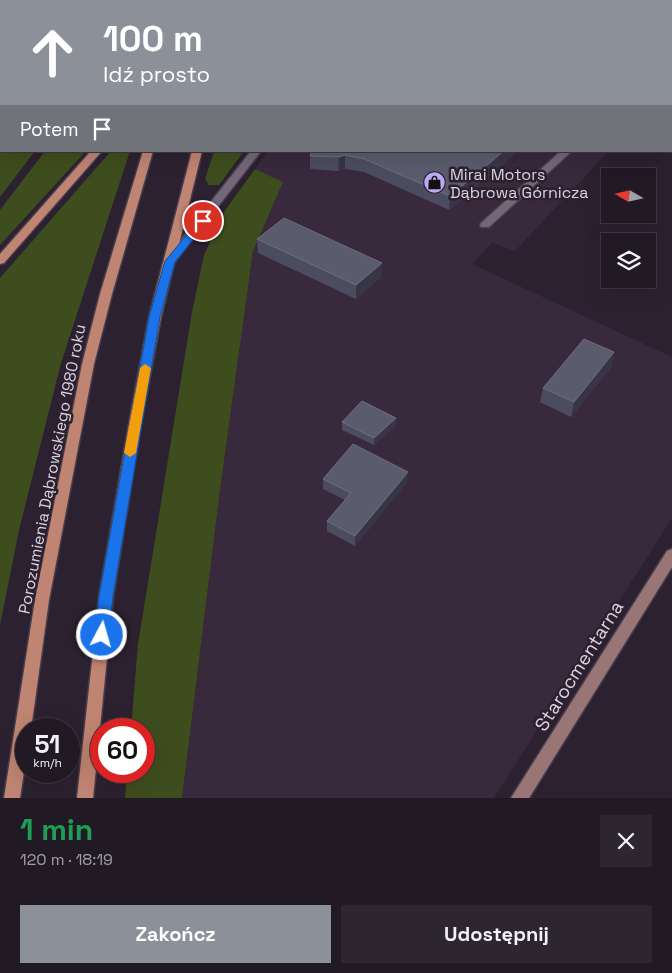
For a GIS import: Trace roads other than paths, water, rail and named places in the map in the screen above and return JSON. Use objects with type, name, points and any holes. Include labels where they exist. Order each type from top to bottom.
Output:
[{"type":"main road","points":[[0,260],[96,152]]},
{"type":"main road","name":"Porozumienia Dąbrowskiego 1980 roku","points":[[12,798],[42,600],[88,364],[106,294],[148,152]]},
{"type":"main road","points":[[85,798],[106,596],[153,327],[197,152]]},
{"type":"street","name":"Starocmentarna","points":[[519,798],[672,555]]},
{"type":"lane","points":[[170,261],[255,152]]},
{"type":"lane","points":[[485,225],[566,152]]},
{"type":"place","name":"Mirai Motors Dąbrowa Górnicza","points":[[434,183]]}]
